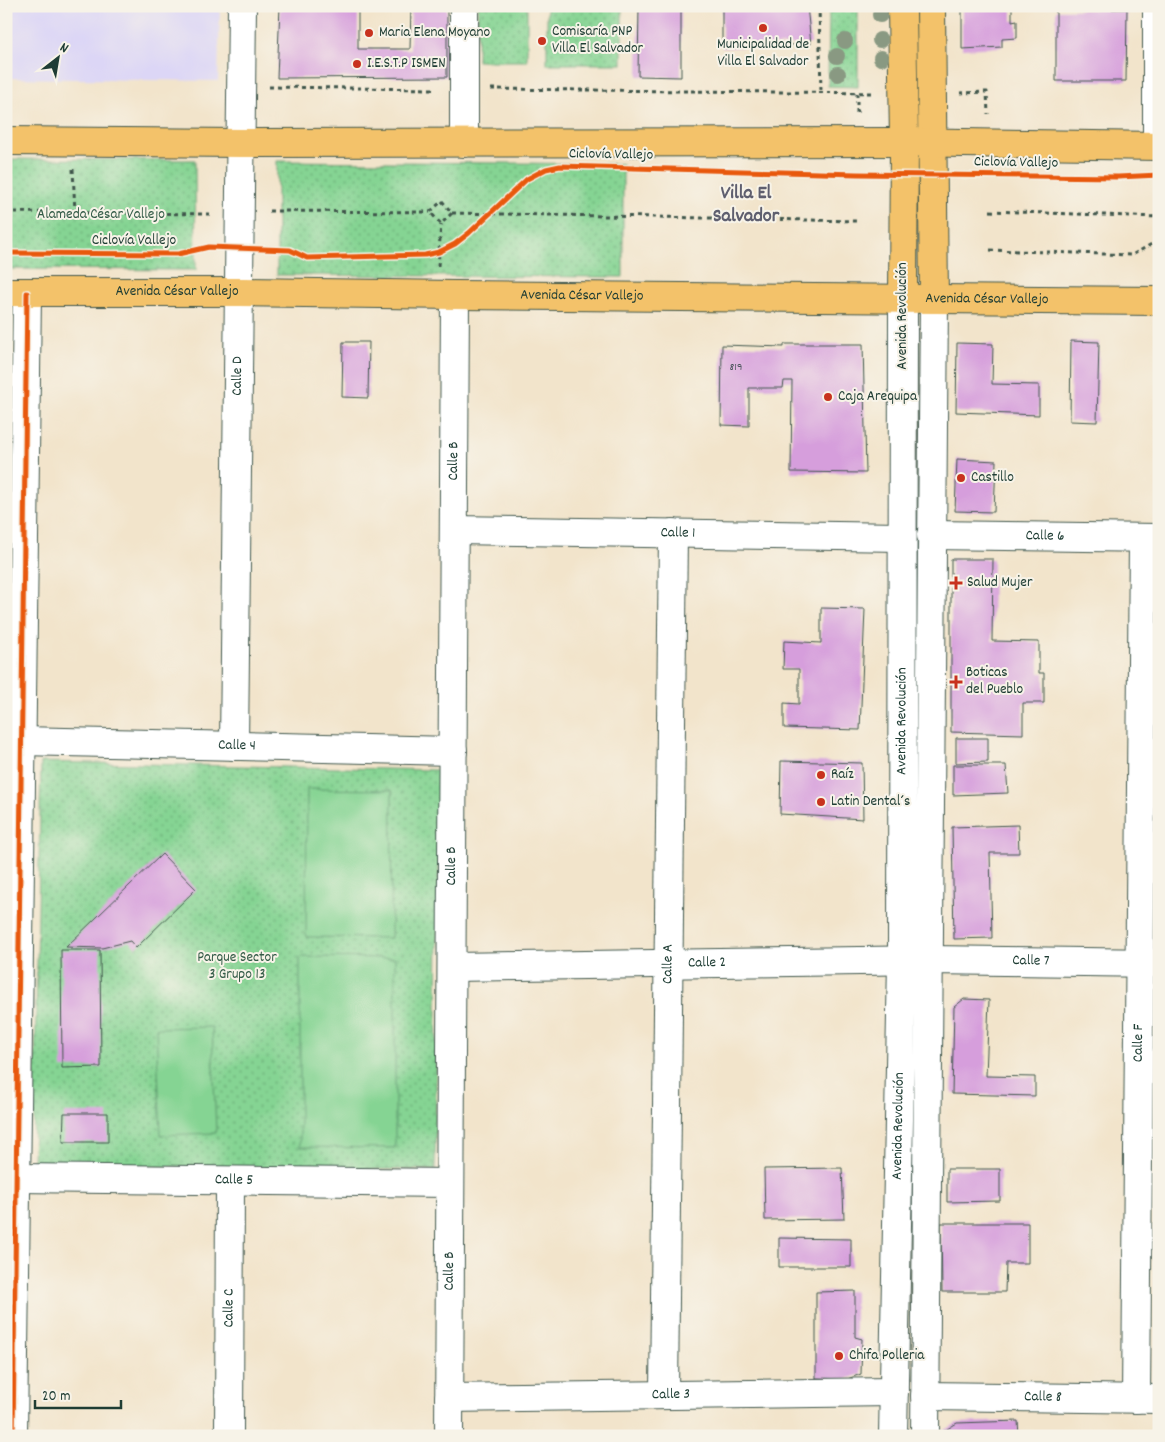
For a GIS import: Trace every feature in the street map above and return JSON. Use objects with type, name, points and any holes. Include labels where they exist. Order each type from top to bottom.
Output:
[{"type":"main road","name":"Avenida Revolución","points":[[902,6],[904,142],[903,298]]},
{"type":"main road","name":"Avenida Revolución","points":[[932,6],[934,299]]},
{"type":"main road","points":[[6,141],[240,143],[904,142],[1158,146]]},
{"type":"main road","name":"Avenida César Vallejo","points":[[17,292],[239,292],[1159,301]]},
{"type":"street","name":"Calle D","points":[[234,746],[242,6]]},
{"type":"street","points":[[464,6],[464,143]]},
{"type":"street","points":[[1157,6],[1158,146]]},
{"type":"street","points":[[13,1436],[10,1389],[16,1178],[13,967],[22,741],[15,530],[17,292]]},
{"type":"street","name":"Calle B","points":[[446,295],[454,530],[449,1436]]},
{"type":"street","name":"Avenida Revolución","points":[[893,1436],[902,961],[903,298]]},
{"type":"street","name":"Avenida Revolución","points":[[925,1436],[934,299]]},
{"type":"street","name":"Calle 1","points":[[454,530],[902,537]]},
{"type":"street","name":"Calle A","points":[[664,1395],[673,533]]},
{"type":"street","name":"Calle 6","points":[[932,534],[1151,538]]},
{"type":"street","name":"Calle F","points":[[1147,1399],[1151,538]]},
{"type":"street","name":"Calle 4","points":[[22,741],[453,751]]},
{"type":"street","name":"Calle 2","points":[[452,967],[902,961]]},
{"type":"street","name":"Calle 7","points":[[902,961],[1149,963]]},
{"type":"street","name":"Calle 5","points":[[16,1178],[450,1183]]},
{"type":"street","name":"Calle C","points":[[228,1436],[230,1180]]},
{"type":"street","name":"Calle 3","points":[[449,1398],[894,1392]]},
{"type":"street","name":"Calle 8","points":[[925,1396],[1147,1399]]},
{"type":"path","points":[[819,6],[821,93]]},
{"type":"path","points":[[241,86],[903,93]]},
{"type":"path","points":[[932,93],[987,92],[988,144]]},
{"type":"path","points":[[73,166],[75,212]]},
{"type":"path","points":[[269,211],[430,212],[442,201],[452,213]]},
{"type":"path","points":[[483,221],[496,208]]},
{"type":"path","points":[[990,211],[1159,217]]},
{"type":"path","points":[[6,212],[210,214]]},
{"type":"path","points":[[430,212],[441,224]]},
{"type":"path","points":[[446,295],[439,252],[441,224],[452,213],[858,220]]},
{"type":"path","points":[[990,250],[1132,254],[1159,240]]},
{"type":"path","points":[[432,253],[447,248]]},
{"type":"shaded area","points":[[6,6],[220,6],[218,81],[6,78]]},
{"type":"green space","points":[[478,6],[527,6],[527,61],[477,61]]},
{"type":"green space","points":[[547,6],[622,6],[622,64],[547,64]]},
{"type":"green space","points":[[829,7],[858,7],[858,87],[828,86]]},
{"type":"green space","name":"Alameda César Vallejo","points":[[6,159],[195,160],[196,270],[6,269]]},
{"type":"green space","points":[[277,161],[623,164],[623,277],[277,275]]},
{"type":"green space","name":"Parque Sector 3 Grupo 13","points":[[41,762],[440,770],[435,1170],[33,1165]]},
{"type":"green space","points":[[307,789],[392,790],[391,938],[306,937]]},
{"type":"green space","points":[[300,957],[395,958],[395,1148],[300,1147]]},
{"type":"green space","points":[[212,1027],[216,1133],[161,1135],[156,1028]]},
{"type":"building","points":[[280,6],[358,6],[358,49],[410,49],[411,6],[447,6],[447,77],[277,78]]},
{"type":"building","points":[[639,6],[681,6],[681,77],[638,76]]},
{"type":"building","points":[[722,6],[807,6],[811,44],[722,48]]},
{"type":"building","points":[[962,6],[1012,6],[1012,21],[1017,20],[1017,38],[1002,39],[1002,47],[962,49]]},
{"type":"building","points":[[1127,9],[1126,81],[1056,81],[1056,10]]},
{"type":"building","points":[[1071,341],[1099,342],[1097,422],[1070,421]]},
{"type":"building","points":[[343,342],[369,342],[368,398],[342,397]]},
{"type":"building","points":[[957,343],[993,344],[992,384],[1039,385],[1039,415],[956,412]]},
{"type":"building","points":[[784,344],[863,344],[866,473],[791,472],[792,381],[784,381],[783,388],[749,388],[749,426],[721,425],[722,345],[784,347]]},
{"type":"building","points":[[957,459],[996,461],[994,512],[955,511]]},
{"type":"building","points":[[951,559],[993,559],[992,641],[1039,642],[1039,673],[1044,673],[1044,703],[1023,703],[1023,734],[951,732]]},
{"type":"building","points":[[821,608],[865,609],[860,730],[784,728],[784,703],[799,704],[799,669],[783,669],[784,641],[821,643]]},
{"type":"building","points":[[956,738],[988,738],[988,762],[956,763]]},
{"type":"building","points":[[781,761],[862,763],[863,819],[780,814]]},
{"type":"building","points":[[953,765],[1006,765],[1008,793],[953,795]]},
{"type":"building","points":[[1018,825],[1019,853],[990,853],[992,938],[954,939],[952,827]]},
{"type":"building","points":[[162,854],[196,889],[136,948],[130,941],[102,948],[66,947]]},
{"type":"building","points":[[61,950],[100,950],[101,1067],[62,1068]]},
{"type":"building","points":[[964,999],[989,1000],[986,1076],[1035,1077],[1035,1096],[952,1094],[954,1007]]},
{"type":"building","points":[[64,1113],[108,1113],[108,1142],[63,1142]]},
{"type":"building","points":[[842,1168],[844,1219],[765,1220],[764,1169]]},
{"type":"building","points":[[947,1169],[1000,1169],[1000,1201],[947,1202]]},
{"type":"building","points":[[941,1223],[1028,1223],[1028,1263],[1006,1263],[1005,1292],[942,1292]]},
{"type":"building","points":[[779,1238],[851,1239],[851,1267],[779,1267]]},
{"type":"building","points":[[855,1291],[855,1337],[862,1339],[861,1374],[847,1379],[816,1378],[816,1292]]},
{"type":"building","points":[[1018,1421],[1019,1436],[944,1436],[944,1431],[957,1423]]},
{"type":"cycle path","name":"Ciclovía Vallejo","points":[[6,253],[178,254],[209,247],[290,250],[307,258],[425,255],[439,252],[455,244],[527,179],[546,169],[560,166],[857,174],[1118,177],[1159,175]]},
{"type":"cycle path","points":[[13,1436],[27,293]]},
{"type":"place","name":"Municipalidad de Villa El Salvador","points":[[763,28]]},
{"type":"place","name":"Maria Elena Moyano","points":[[369,33]]},
{"type":"place","name":"Comisaría PNP Villa El Salvador","points":[[542,41]]},
{"type":"place","name":"I.E.S.T.P ISMEN","points":[[357,64]]},
{"type":"place","name":"Caja Arequipa","points":[[828,397]]},
{"type":"place","name":"Castillo","points":[[961,478]]},
{"type":"place","name":"Salud Mujer","points":[[956,583]]},
{"type":"place","name":"Boticas del Pueblo","points":[[956,682]]},
{"type":"place","name":"Raíz","points":[[821,775]]},
{"type":"place","name":"Latin Dental´s","points":[[821,802]]},
{"type":"place","name":"Chifa Polleria","points":[[839,1356]]},
{"type":"district","name":"Villa El Salvador","points":[[746,206]]}]
